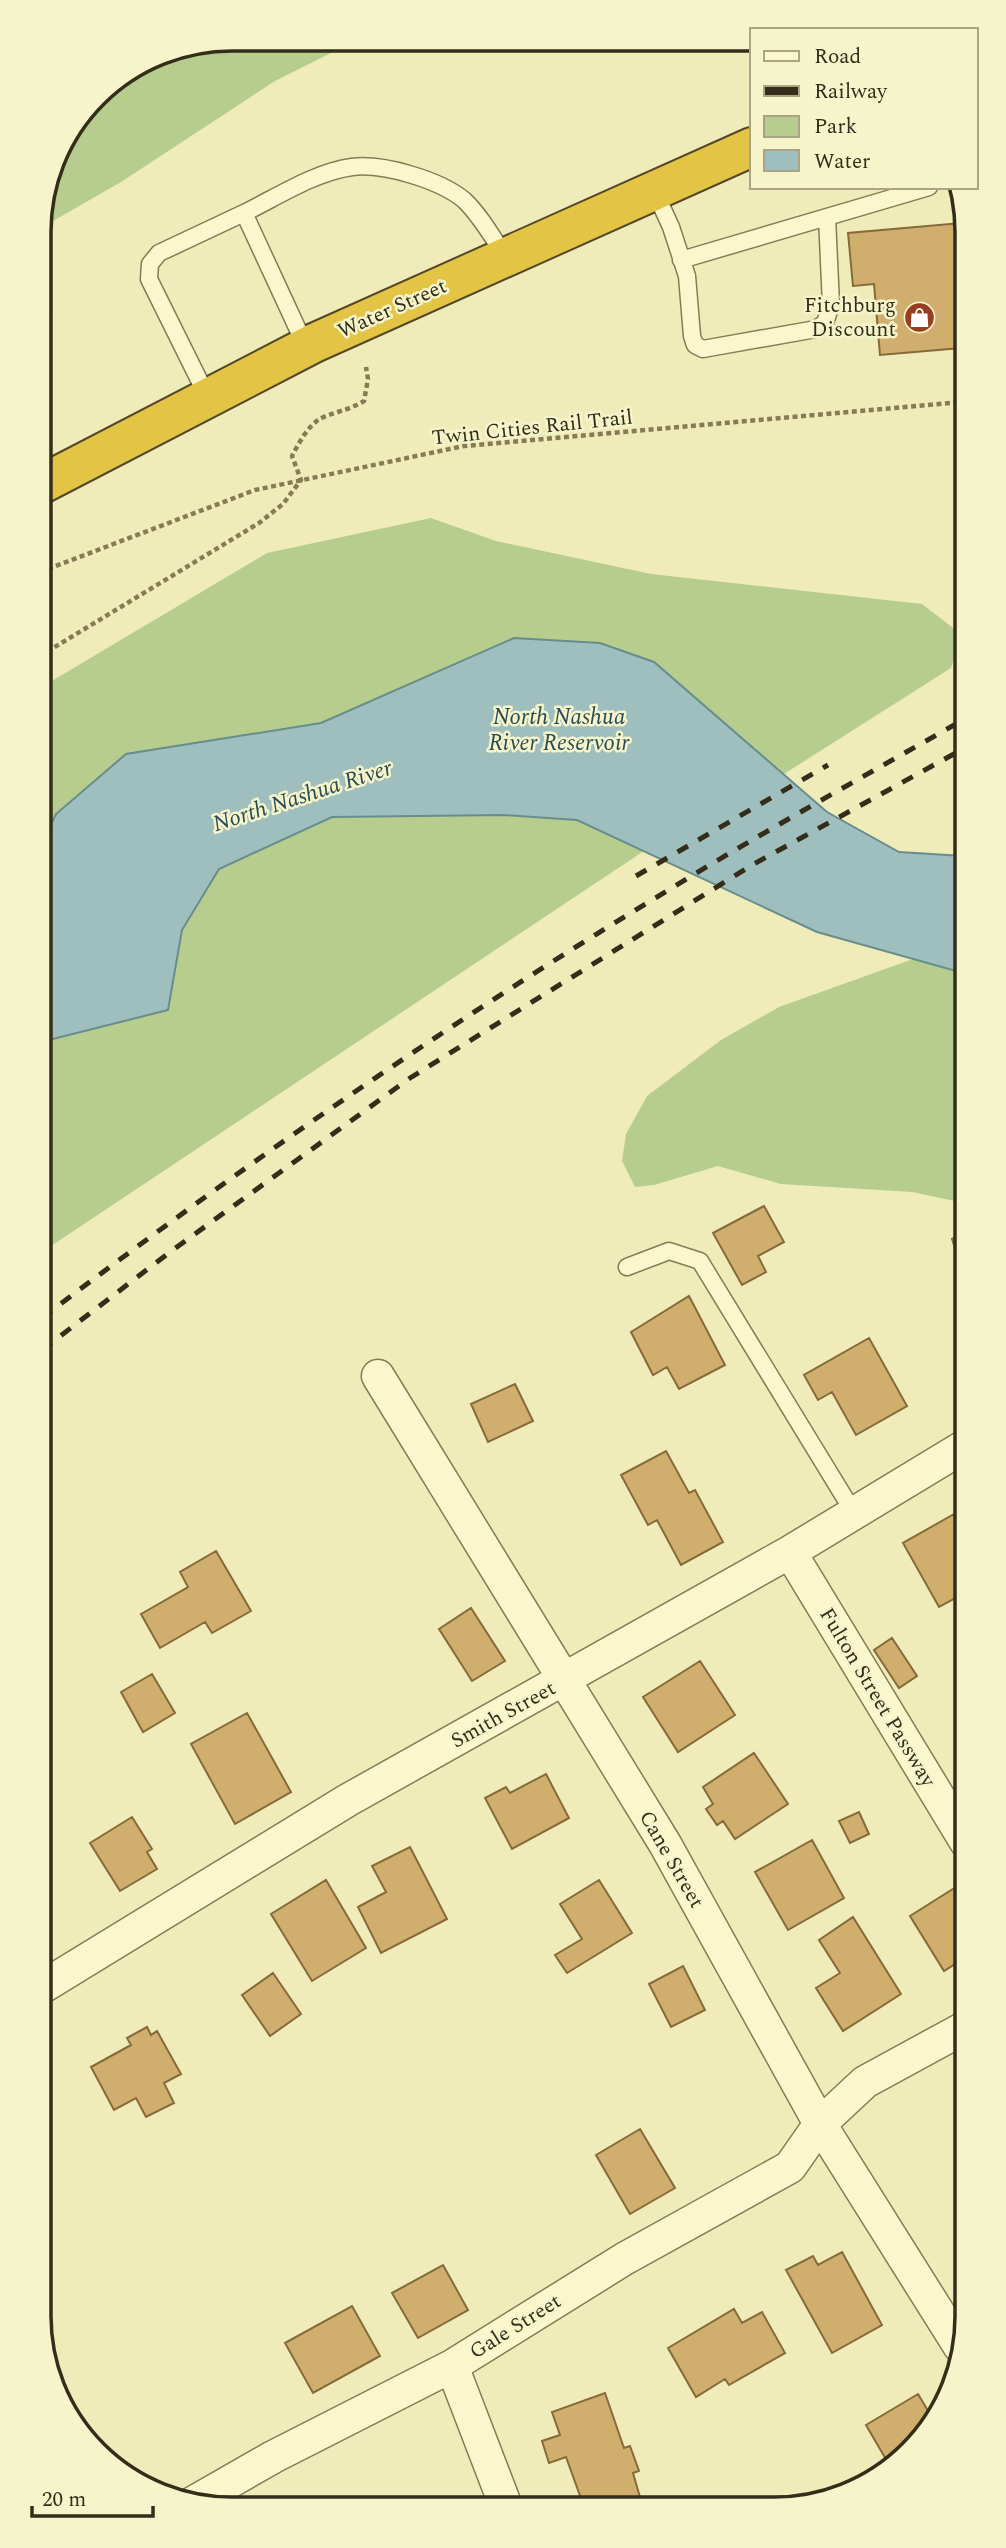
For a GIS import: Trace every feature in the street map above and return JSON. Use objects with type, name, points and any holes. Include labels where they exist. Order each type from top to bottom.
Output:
[{"type":"highway","name":"Water Street","points":[[51,479],[306,347],[750,148]]},
{"type":"street","name":"Cane Street","points":[[378,1376],[665,1844],[820,2124],[954,2337]]},
{"type":"street","name":"Smith Street","points":[[51,1982],[348,1800],[790,1552],[955,1452]]},
{"type":"street","name":"Fulton Street Passway","points":[[790,1552],[955,1824]]},
{"type":"street","name":"Gale Street","points":[[206,2496],[273,2457],[452,2366],[624,2259],[790,2167],[820,2124],[865,2082],[955,2033]]},
{"type":"street","points":[[452,2366],[502,2497]]},
{"type":"lane","points":[[208,398],[149,279],[148,271],[159,253],[309,181],[353,167],[392,170],[432,182],[463,200],[505,256]]},
{"type":"lane","points":[[681,260],[922,189]]},
{"type":"lane","points":[[654,190],[681,260],[695,345],[703,349],[816,330],[825,323],[831,305],[827,217]]},
{"type":"lane","points":[[244,213],[306,347]]},
{"type":"lane","points":[[627,1267],[669,1251],[700,1261],[854,1513]]},
{"type":"path","points":[[51,649],[259,523],[283,504],[301,480],[292,456],[297,446],[320,419],[348,411],[364,401],[368,379],[366,367]]},
{"type":"path","name":"Twin Cities Rail Trail","points":[[51,568],[255,490],[464,446],[955,403]]},
{"type":"green space","points":[[335,51],[275,81],[121,182],[51,222],[60,174],[75,141],[96,112],[112,96],[141,75],[174,60],[208,52]]},
{"type":"green space","points":[[431,518],[496,541],[651,574],[922,604],[955,629],[955,654],[951,668],[784,774],[654,662],[514,638],[321,723],[126,754],[56,814],[51,824],[51,681],[267,553]]},
{"type":"green space","points":[[503,815],[577,820],[644,851],[51,1246],[51,1039],[168,1010],[182,930],[219,869],[332,817]]},
{"type":"green space","points":[[913,959],[955,971],[955,1201],[912,1192],[781,1184],[718,1166],[654,1185],[635,1187],[622,1161],[626,1134],[647,1096],[721,1040],[779,1007]]},
{"type":"water","name":"North Nashua River Reservoir","points":[[514,638],[600,643],[654,662],[827,812],[899,852],[955,856],[955,971],[817,932],[577,820],[503,815],[332,817],[219,869],[182,930],[168,1010],[51,1039],[51,824],[56,814],[126,754],[321,723]]},
{"type":"building","name":"Fitchburg Discount","points":[[955,224],[955,349],[880,355],[874,284],[853,286],[848,233]]},
{"type":"building","points":[[764,1206],[784,1242],[758,1256],[766,1272],[742,1285],[713,1233]]},
{"type":"building","points":[[689,1296],[725,1365],[679,1389],[667,1367],[653,1375],[631,1332]]},
{"type":"building","points":[[869,1338],[907,1406],[856,1435],[832,1392],[818,1400],[804,1375]]},
{"type":"building","points":[[515,1384],[533,1421],[488,1442],[471,1404]]},
{"type":"building","points":[[666,1451],[689,1493],[695,1490],[723,1542],[681,1565],[657,1520],[648,1525],[621,1475]]},
{"type":"building","points":[[954,1514],[955,1598],[939,1607],[903,1543]]},
{"type":"building","points":[[216,1551],[251,1611],[212,1633],[205,1622],[160,1648],[141,1614],[188,1587],[180,1572]]},
{"type":"building","points":[[471,1608],[505,1661],[472,1681],[439,1629]]},
{"type":"building","points":[[892,1638],[917,1676],[899,1688],[874,1650]]},
{"type":"building","points":[[700,1661],[735,1715],[678,1752],[643,1697]]},
{"type":"building","points":[[152,1674],[175,1713],[143,1732],[121,1692]]},
{"type":"building","points":[[247,1713],[291,1792],[235,1824],[191,1744]]},
{"type":"building","points":[[754,1753],[788,1804],[735,1839],[723,1821],[717,1825],[706,1809],[713,1804],[703,1787]]},
{"type":"building","points":[[546,1774],[569,1818],[512,1849],[485,1798],[506,1787],[510,1793]]},
{"type":"building","points":[[859,1812],[869,1834],[850,1843],[839,1821]]},
{"type":"building","points":[[132,1817],[152,1849],[147,1852],[157,1869],[120,1891],[90,1843]]},
{"type":"building","points":[[812,1840],[844,1898],[788,1930],[755,1872]]},
{"type":"building","points":[[410,1847],[447,1919],[381,1953],[358,1907],[386,1892],[372,1866]]},
{"type":"building","points":[[326,1880],[366,1948],[312,1981],[271,1914]]},
{"type":"building","points":[[599,1880],[632,1933],[567,1973],[555,1955],[582,1939],[560,1904]]},
{"type":"building","points":[[955,1888],[955,1964],[944,1971],[910,1916]]},
{"type":"building","points":[[853,1917],[901,1994],[843,2031],[816,1988],[840,1973],[819,1940]]},
{"type":"building","points":[[683,1966],[705,2010],[671,2027],[649,1984]]},
{"type":"building","points":[[273,1973],[301,2014],[270,2036],[242,1995]]},
{"type":"building","points":[[147,2027],[151,2035],[157,2031],[181,2074],[164,2083],[174,2103],[146,2117],[136,2098],[114,2110],[91,2067],[131,2045],[127,2038]]},
{"type":"building","points":[[640,2129],[675,2188],[630,2214],[596,2155]]},
{"type":"building","points":[[842,2252],[882,2325],[832,2353],[786,2270],[813,2256],[818,2265]]},
{"type":"building","points":[[443,2265],[468,2310],[418,2338],[392,2293]]},
{"type":"building","points":[[352,2306],[380,2356],[313,2393],[285,2343]]},
{"type":"building","points":[[734,2309],[742,2323],[762,2312],[785,2353],[729,2385],[725,2379],[696,2397],[668,2348]]},
{"type":"building","points":[[605,2393],[624,2448],[630,2446],[639,2471],[633,2473],[640,2497],[580,2497],[566,2457],[549,2463],[542,2441],[560,2435],[552,2412]]},
{"type":"building","points":[[918,2394],[928,2411],[902,2444],[886,2459],[866,2425]]},
{"type":"railway","points":[[51,1311],[341,1101],[495,998],[729,854],[955,725]]},
{"type":"railway","points":[[51,1343],[170,1252],[410,1078],[752,865],[955,753]]},
{"type":"railway","points":[[636,876],[828,765]]},
{"type":"place","name":"Fitchburg Discount","points":[[919,317]]},
{"type":"water label","name":"North Nashua River","points":[[302,795]]}]
